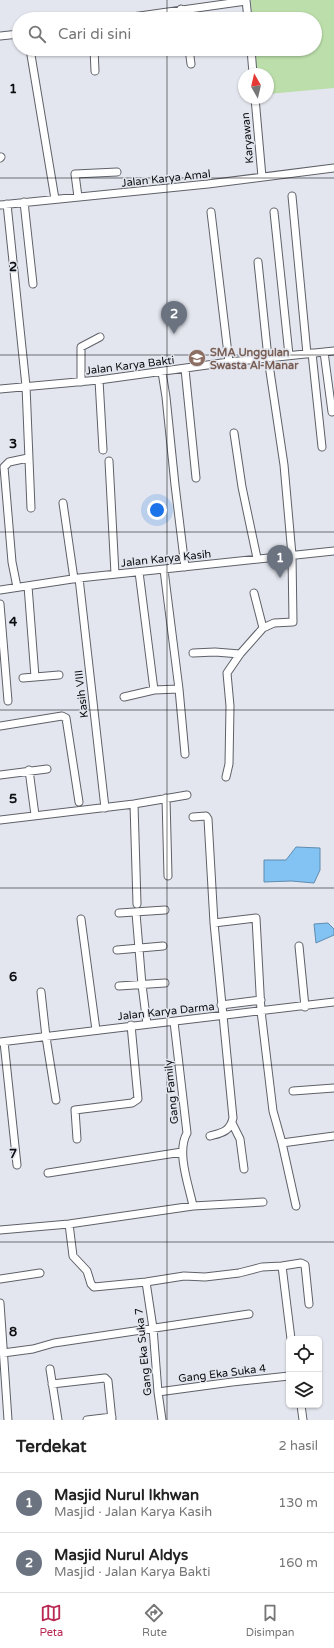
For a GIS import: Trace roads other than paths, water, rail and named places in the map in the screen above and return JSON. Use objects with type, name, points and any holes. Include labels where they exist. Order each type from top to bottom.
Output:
[{"type":"street","points":[[163,12],[246,1],[247,12]]},
{"type":"street","points":[[0,36],[12,35]]},
{"type":"street","points":[[31,56],[55,199]]},
{"type":"street","points":[[94,56],[95,70]]},
{"type":"street","points":[[190,56],[191,64]]},
{"type":"street","points":[[252,56],[253,68]]},
{"type":"street","name":"Karyawan","points":[[256,104],[262,177]]},
{"type":"street","name":"Jalan Karya Amal","points":[[3,205],[128,193],[334,168]]},
{"type":"street","points":[[78,197],[75,174],[117,172]]},
{"type":"street","points":[[292,196],[309,353],[322,447]]},
{"type":"street","points":[[24,202],[33,284]]},
{"type":"street","points":[[3,205],[26,386],[31,508]]},
{"type":"street","points":[[211,212],[229,362]]},
{"type":"street","points":[[274,212],[289,355]]},
{"type":"street","points":[[226,777],[229,764],[230,706],[227,673],[240,654],[263,628],[274,623],[293,622],[292,555],[284,465],[268,358],[258,262]]},
{"type":"street","points":[[81,382],[81,347],[100,337]]},
{"type":"street","name":"Jalan Karya Bakti","points":[[0,389],[99,380],[229,362],[334,351]]},
{"type":"street","points":[[324,352],[332,412]]},
{"type":"street","points":[[185,369],[196,478]]},
{"type":"street","points":[[162,372],[185,567]]},
{"type":"street","points":[[99,380],[103,450]]},
{"type":"street","points":[[234,433],[242,487],[257,558]]},
{"type":"street","points":[[17,587],[12,562],[4,467],[9,462],[28,458]]},
{"type":"street","points":[[109,461],[116,574]]},
{"type":"street","name":"Kasih VIII","points":[[63,503],[76,579],[105,808]]},
{"type":"street","name":"Jalan Karya Kasih","points":[[0,590],[116,574],[334,551]]},
{"type":"street","points":[[164,570],[179,688],[185,754]]},
{"type":"street","points":[[139,572],[154,690]]},
{"type":"street","points":[[28,586],[35,677]]},
{"type":"street","points":[[254,593],[263,628]]},
{"type":"street","points":[[0,604],[8,701]]},
{"type":"street","points":[[194,653],[214,652],[240,654]]},
{"type":"street","points":[[23,678],[59,675]]},
{"type":"street","points":[[124,697],[154,690],[179,688]]},
{"type":"street","points":[[0,726],[62,716],[66,718],[79,802]]},
{"type":"street","points":[[0,774],[47,769]]},
{"type":"street","points":[[29,770],[35,815]]},
{"type":"street","points":[[0,820],[105,808],[187,795]]},
{"type":"street","points":[[166,798],[168,876]]},
{"type":"street","points":[[134,804],[137,904]]},
{"type":"street","points":[[193,816],[206,816],[208,819],[214,923],[233,1118],[232,1123],[225,1132],[210,1136]]},
{"type":"street","points":[[119,913],[165,910]]},
{"type":"street","points":[[136,913],[147,1024]]},
{"type":"street","points":[[214,923],[256,918],[261,1000],[273,1111],[282,1143],[296,1206]]},
{"type":"street","points":[[81,919],[96,1030]]},
{"type":"street","points":[[117,950],[163,946]]},
{"type":"street","points":[[299,946],[305,1006]]},
{"type":"street","points":[[119,986],[165,983]]},
{"type":"street","points":[[42,992],[46,1037],[56,1100]]},
{"type":"street","points":[[221,1004],[261,1000]]},
{"type":"street","name":"Jalan Karya Darma","points":[[2,1042],[131,1025],[174,1022],[222,1015],[334,1003]]},
{"type":"street","name":"Gang Family","points":[[174,1022],[187,1133],[184,1138],[182,1152],[193,1206]]},
{"type":"street","points":[[76,1139],[75,1110],[132,1103],[138,1099],[131,1025]]},
{"type":"street","points":[[2,1042],[17,1165]]},
{"type":"street","points":[[293,1091],[334,1088]]},
{"type":"street","points":[[232,1123],[240,1139],[244,1169]]},
{"type":"street","points":[[282,1143],[334,1136]]},
{"type":"street","points":[[48,1173],[182,1152]]},
{"type":"street","points":[[0,1230],[69,1224],[193,1206],[263,1202]]},
{"type":"street","points":[[69,1224],[73,1256],[87,1271],[92,1285],[98,1288],[184,1276],[205,1277],[239,1273],[262,1267],[302,1263],[305,1265],[309,1304]]},
{"type":"street","points":[[282,1266],[291,1336]]},
{"type":"street","points":[[0,1279],[40,1273]]},
{"type":"street","name":"Gang Eka Suka 7","points":[[146,1282],[153,1328],[158,1392],[162,1420]]},
{"type":"street","points":[[0,1303],[3,1353],[2,1371],[8,1420]]},
{"type":"street","points":[[3,1353],[33,1349],[54,1343],[249,1314]]},
{"type":"street","points":[[50,1369],[58,1420]]},
{"type":"street","name":"Gang Eka Suka 4","points":[[158,1392],[286,1376]]},
{"type":"street","points":[[52,1384],[105,1378],[108,1381],[112,1418],[87,1420]]},
{"type":"street","points":[[302,1408],[303,1420]]},
{"type":"water","points":[[296,847],[320,848],[320,870],[314,883],[291,881],[264,882],[264,860],[286,860]]},
{"type":"water","points":[[328,923],[334,929],[334,935],[316,943],[314,924]]},
{"type":"place","name":"Masjid Nurul Aldys","points":[[174,334]]},
{"type":"place","name":"SMA Unggulan Swasta Al-Manar","points":[[197,358]]},
{"type":"place","name":"Masjid Nurul Ikhwan","points":[[280,578]]}]
